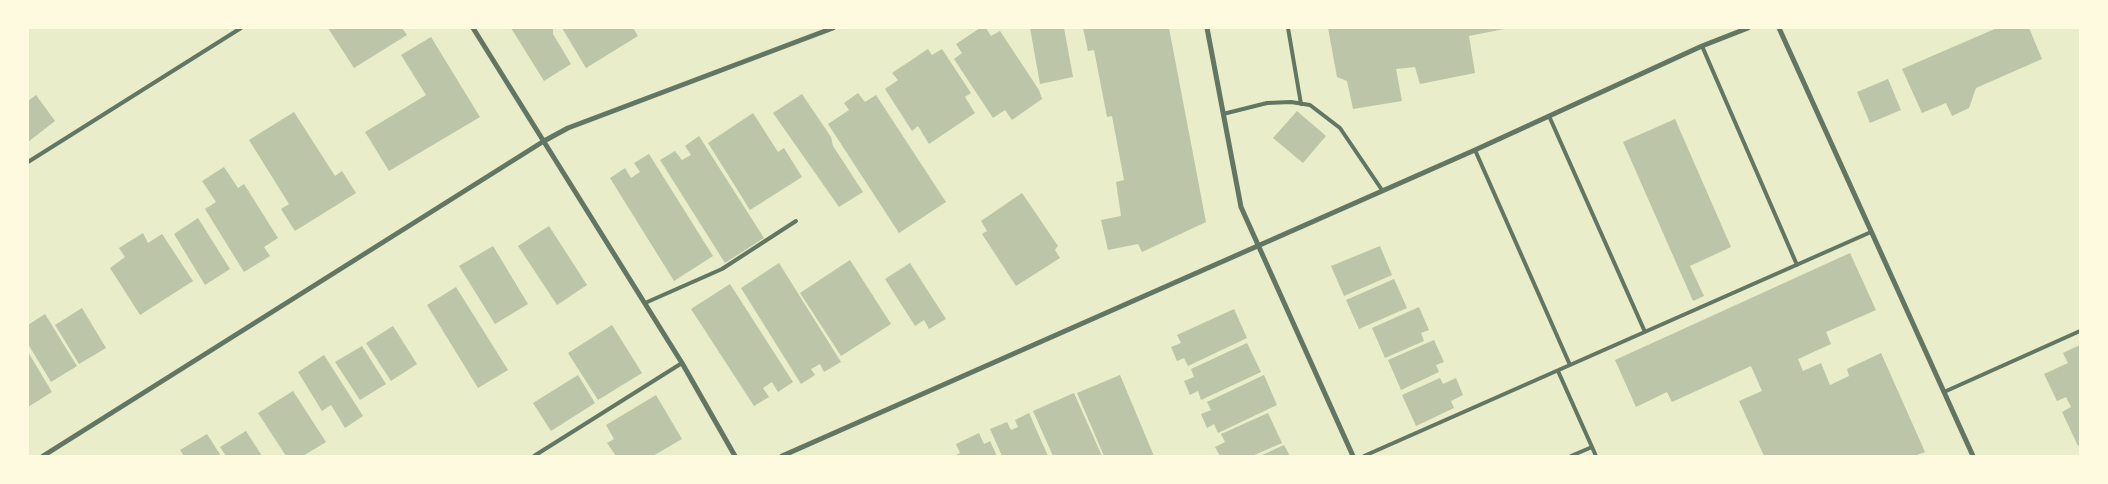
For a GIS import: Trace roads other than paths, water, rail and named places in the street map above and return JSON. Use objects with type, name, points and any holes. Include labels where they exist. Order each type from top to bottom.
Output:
[{"type":"street","points":[[473,28],[682,364],[735,456]]},
{"type":"street","points":[[43,456],[544,141],[568,128],[833,28]]},
{"type":"street","points":[[1206,28],[1241,207],[1353,456]]},
{"type":"street","points":[[782,456],[1475,150],[1702,46],[1748,28]]},
{"type":"street","points":[[1779,28],[1973,456]]},
{"type":"lane","points":[[28,162],[241,28]]},
{"type":"lane","points":[[1288,28],[1301,104]]},
{"type":"lane","points":[[1702,46],[1797,265]]},
{"type":"lane","points":[[1223,114],[1267,103],[1310,105],[1340,128],[1382,190]]},
{"type":"lane","points":[[1549,116],[1645,332]]},
{"type":"lane","points":[[1475,150],[1570,365]]},
{"type":"lane","points":[[644,303],[722,269],[796,221]]},
{"type":"lane","points":[[1364,456],[1871,232]]},
{"type":"lane","points":[[1944,392],[2080,331]]},
{"type":"lane","points":[[534,456],[682,364]]},
{"type":"lane","points":[[1558,371],[1596,456]]},
{"type":"lane","points":[[1571,456],[1592,447]]}]
